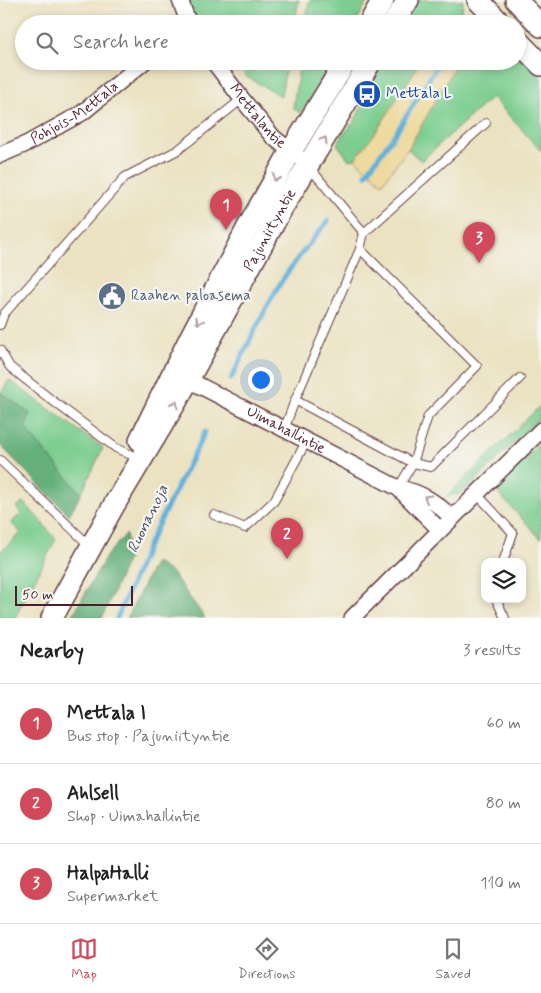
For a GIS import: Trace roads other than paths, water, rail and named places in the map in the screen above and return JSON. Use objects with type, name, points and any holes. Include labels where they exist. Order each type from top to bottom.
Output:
[{"type":"street","points":[[180,0],[186,15]]},
{"type":"street","points":[[374,15],[383,0]]},
{"type":"street","points":[[399,15],[408,0]]},
{"type":"street","points":[[478,0],[492,15]]},
{"type":"street","points":[[516,0],[541,26]]},
{"type":"street","points":[[526,49],[541,65]]},
{"type":"street","name":"Pohjois-Mettala","points":[[0,155],[26,144],[82,113],[134,70]]},
{"type":"street","name":"Mettalantie","points":[[220,70],[273,136],[308,166]]},
{"type":"street","name":"Pajuniityntie","points":[[181,376],[248,227],[341,70]]},
{"type":"street","name":"Pajuniityntie","points":[[52,618],[114,505],[137,458],[143,433],[181,376],[366,70]]},
{"type":"street","name":"Uimahallintie","points":[[181,376],[398,488],[422,494],[442,508],[452,518]]},
{"type":"street","points":[[352,618],[541,430]]},
{"type":"street","name":"Uimahallintie","points":[[398,488],[440,530]]},
{"type":"lane","points":[[0,325],[4,314],[125,177],[178,150],[242,99]]},
{"type":"lane","points":[[284,430],[360,249],[364,233],[486,123]]},
{"type":"lane","points":[[308,166],[364,233]]},
{"type":"lane","points":[[360,249],[477,366],[428,416],[413,463],[398,488]]},
{"type":"lane","points":[[0,350],[10,367],[16,372],[116,448],[137,458]]},
{"type":"lane","points":[[295,400],[413,463],[431,467],[520,378]]},
{"type":"lane","points":[[214,514],[245,528],[274,501],[306,442]]},
{"type":"lane","points":[[0,460],[92,547]]},
{"type":"lane","points":[[477,494],[513,533],[504,558]]},
{"type":"lane","points":[[498,603],[505,618]]},
{"type":"waterway","name":"Ruonanoja","points":[[366,174],[397,131],[434,70]]},
{"type":"waterway","name":"Ruonanoja","points":[[231,379],[277,288],[328,221]]},
{"type":"waterway","name":"Ruonanoja","points":[[117,618],[150,541],[205,432]]},
{"type":"place","name":"Mettala L","points":[[367,94]]},
{"type":"place","name":"Mettala I","points":[[226,230]]},
{"type":"place","name":"HalpaHalli","points":[[479,263]]},
{"type":"place","name":"Raahen paloasema","points":[[112,296]]},
{"type":"place","name":"Ahlsell","points":[[287,559]]}]
